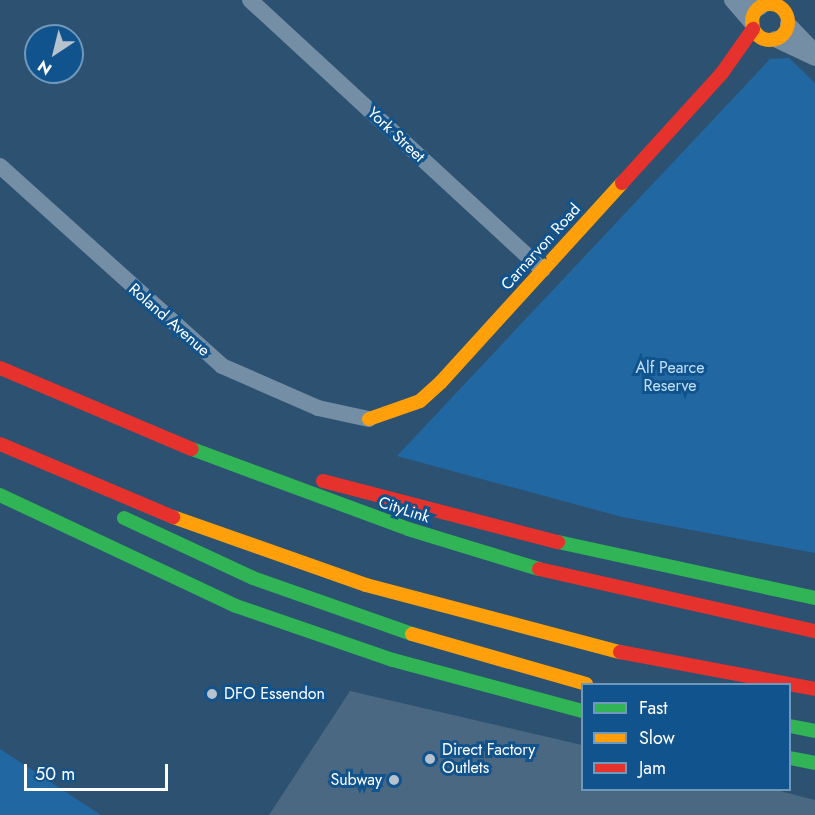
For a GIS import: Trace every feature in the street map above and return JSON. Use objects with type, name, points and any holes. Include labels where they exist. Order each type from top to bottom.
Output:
[{"type":"main road","points":[[765,3],[787,20],[797,0]]},
{"type":"main road","name":"Carnarvon Road","points":[[369,418],[420,401],[722,73],[765,3]]},
{"type":"main road","name":"Carnarvon Road","points":[[722,73],[770,39],[787,20]]},
{"type":"main road","points":[[752,26],[770,39]]},
{"type":"main road","name":"CityLink","points":[[0,368],[166,440],[289,488],[526,566],[815,631]]},
{"type":"main road","points":[[166,440],[641,563],[815,598]]},
{"type":"main road","points":[[0,445],[102,506],[253,579],[460,651],[582,683]]},
{"type":"main road","points":[[0,445],[108,494],[366,585],[572,642],[784,683]]},
{"type":"main road","points":[[0,495],[236,606],[393,660],[581,711]]},
{"type":"main road","points":[[791,684],[815,689]]},
{"type":"main road","points":[[791,726],[815,731]]},
{"type":"main road","points":[[791,758],[815,763]]},
{"type":"street","name":"York Street","points":[[250,0],[543,270]]},
{"type":"street","points":[[732,0],[752,26]]},
{"type":"street","points":[[787,20],[815,52]]},
{"type":"street","points":[[770,39],[815,58]]},
{"type":"street","name":"Roland Avenue","points":[[0,166],[222,366],[318,408],[369,418]]},
{"type":"green space","name":"Alf Pearce Reserve","points":[[789,58],[815,83],[815,553],[622,517],[397,456],[770,59]]},
{"type":"green space","points":[[0,749],[101,815],[0,815]]},
{"type":"building","name":"Direct Factory Outlets","points":[[350,691],[581,745],[581,791],[780,791],[815,800],[815,815],[269,815]]},
{"type":"traffic: fast","points":[[192,449],[408,529],[539,569]]},
{"type":"traffic: fast","points":[[0,495],[236,606],[393,660],[581,711]]},
{"type":"traffic: fast","points":[[124,518],[253,578],[412,634]]},
{"type":"traffic: fast","points":[[558,542],[815,598]]},
{"type":"traffic: fast","points":[[791,726],[815,731]]},
{"type":"traffic: fast","points":[[791,758],[815,763]]},
{"type":"traffic: slow","points":[[770,4],[783,9],[788,22],[783,35],[770,40],[757,35],[752,22],[757,9],[770,4]]},
{"type":"traffic: slow","points":[[369,419],[420,401],[441,382],[622,183]]},
{"type":"traffic: slow","points":[[173,517],[366,585],[620,652]]},
{"type":"traffic: slow","points":[[412,634],[583,683]]},
{"type":"traffic: jam","points":[[622,183],[722,73],[753,29]]},
{"type":"traffic: jam","points":[[0,368],[192,449]]},
{"type":"traffic: jam","points":[[0,444],[173,517]]},
{"type":"traffic: jam","points":[[323,481],[558,542]]},
{"type":"traffic: jam","points":[[539,569],[815,631]]},
{"type":"traffic: jam","points":[[620,652],[783,683]]},
{"type":"traffic: jam","points":[[791,684],[815,689]]},
{"type":"place","name":"DFO Essendon","points":[[212,694]]},
{"type":"place","name":"Direct Factory Outlets","points":[[430,759]]},
{"type":"place","name":"Subway","points":[[394,780]]}]
